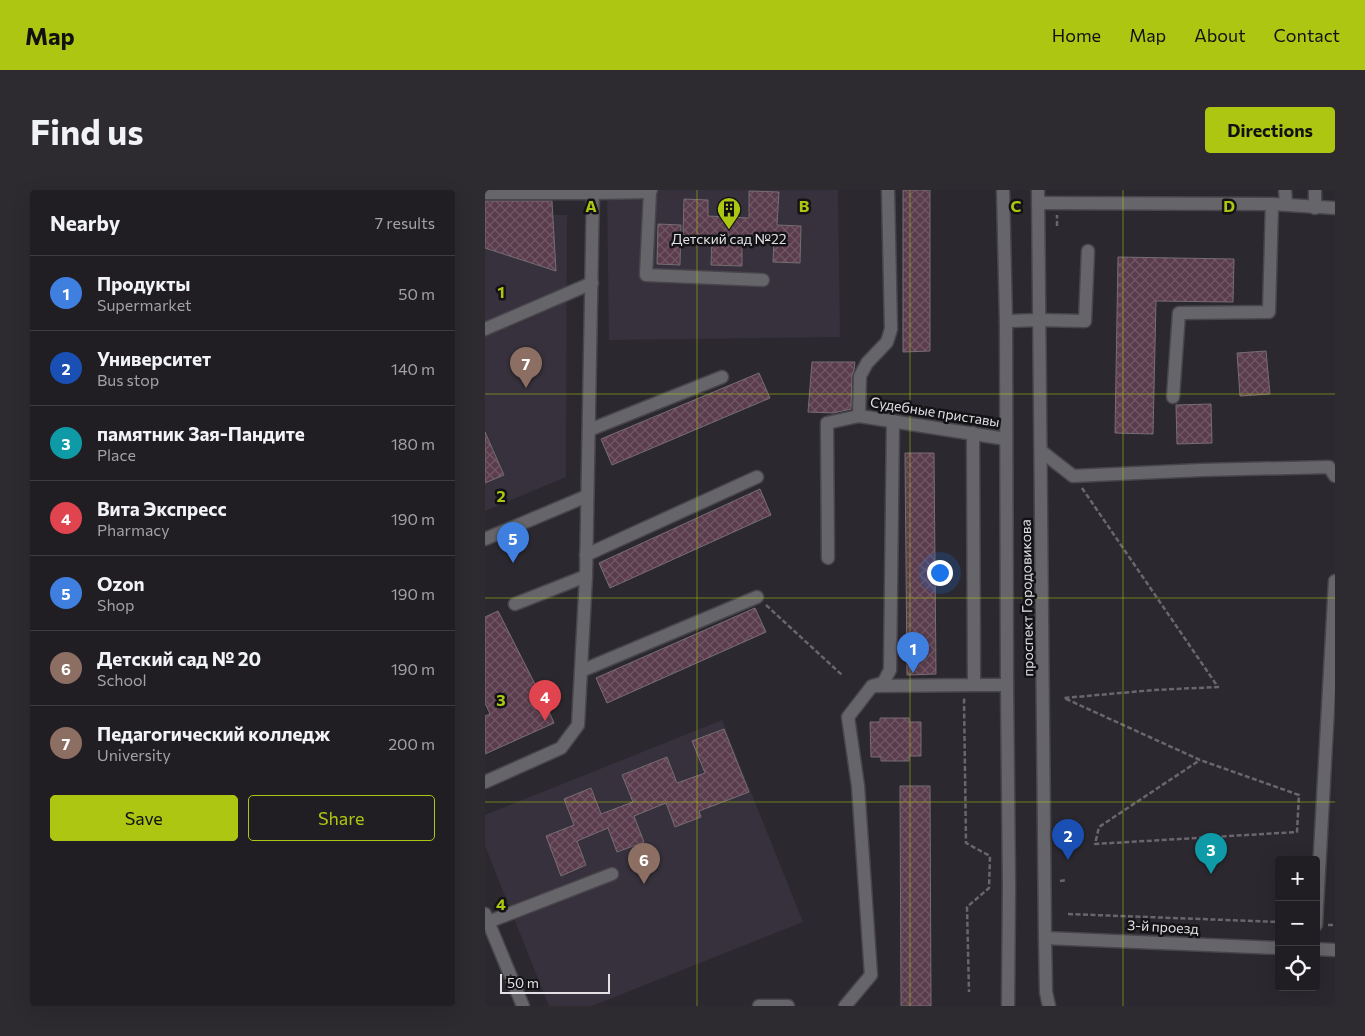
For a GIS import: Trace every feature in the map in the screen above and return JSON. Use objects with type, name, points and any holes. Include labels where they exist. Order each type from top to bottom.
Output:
[{"type":"street","points":[[828,558],[827,423],[859,416],[860,376],[867,364],[887,342],[891,329],[888,190]]},
{"type":"street","name":"проспект Городовикова","points":[[1003,190],[1006,321],[1008,1006]]},
{"type":"street","points":[[1285,190],[1285,204]]},
{"type":"street","points":[[1315,190],[1315,208]]},
{"type":"street","points":[[485,193],[650,191],[646,275],[763,280]]},
{"type":"street","points":[[485,782],[561,748],[578,725],[586,555],[594,192]]},
{"type":"street","points":[[1038,196],[1285,204],[1315,208],[1335,208]]},
{"type":"street","name":"проспект Городовикова","points":[[1038,196],[1045,938],[1046,992],[1049,1006]]},
{"type":"street","points":[[1173,397],[1179,313],[1269,312],[1272,204]]},
{"type":"street","points":[[1006,321],[1085,321],[1088,251]]},
{"type":"street","points":[[485,329],[592,283]]},
{"type":"street","points":[[589,430],[722,377]]},
{"type":"street","name":"Судебные приставы","points":[[859,416],[1006,439]]},
{"type":"street","points":[[845,1006],[871,976],[858,786],[848,717],[873,686],[883,683],[890,670],[893,421]]},
{"type":"street","points":[[973,433],[974,685]]},
{"type":"street","points":[[1041,452],[1073,476],[1329,467],[1335,476]]},
{"type":"street","points":[[586,555],[757,477]]},
{"type":"street","points":[[485,539],[587,496]]},
{"type":"street","points":[[515,604],[585,576]]},
{"type":"street","points":[[1317,901],[1335,581]]},
{"type":"street","points":[[581,671],[757,597]]},
{"type":"street","points":[[873,686],[1007,685]]},
{"type":"street","points":[[518,1004],[487,918],[612,874]]},
{"type":"street","name":"3-й проезд","points":[[1045,938],[1275,948]]},
{"type":"street","points":[[1320,949],[1335,950]]},
{"type":"street","points":[[759,1006],[788,1006]]},
{"type":"path","points":[[1073,476],[1217,687],[1154,690],[1064,698],[1200,760],[1299,795],[1297,832],[1095,844],[1099,826],[1200,760]]},
{"type":"path","points":[[757,597],[842,675]]},
{"type":"path","points":[[969,992],[967,908],[989,888],[990,856],[966,844],[964,700],[974,685]]},
{"type":"path","points":[[1060,881],[1066,880]]},
{"type":"path","points":[[1068,914],[1275,922]]},
{"type":"shaded area","points":[[607,190],[838,190],[840,337],[609,340]]},
{"type":"shaded area","points":[[533,215],[567,215],[566,477],[485,511],[485,219]]},
{"type":"shaded area","points":[[722,720],[803,922],[592,1006],[549,1006],[485,846],[485,815]]},
{"type":"building","points":[[903,190],[930,190],[930,351],[903,352]]},
{"type":"building","name":"Детский сад №22","points":[[749,191],[779,192],[777,225],[801,226],[800,263],[773,262],[774,240],[742,239],[742,266],[711,265],[712,236],[683,235],[684,199],[708,200],[708,216],[749,218]]},
{"type":"building","points":[[485,201],[552,201],[556,271],[485,248]]},
{"type":"building","points":[[658,224],[681,225],[680,265],[657,264]]},
{"type":"building","points":[[1118,257],[1234,259],[1233,302],[1156,301],[1153,434],[1115,433]]},
{"type":"building","points":[[1266,351],[1270,394],[1240,396],[1237,353]]},
{"type":"building","points":[[812,362],[855,362],[852,376],[851,409],[833,413],[808,412]]},
{"type":"building","points":[[759,373],[770,398],[612,465],[601,439]]},
{"type":"building","points":[[1211,404],[1212,443],[1177,444],[1176,405]]},
{"type":"building","points":[[485,432],[504,475],[485,483]]},
{"type":"building","points":[[905,453],[934,453],[936,674],[907,675]]},
{"type":"building","points":[[760,489],[771,515],[610,588],[599,563]]},
{"type":"building","points":[[755,608],[766,632],[607,703],[596,678]]},
{"type":"building","points":[[498,611],[540,691],[554,723],[485,754],[485,716],[490,714],[485,703],[485,617]]},
{"type":"building","points":[[880,718],[909,718],[909,722],[921,722],[921,756],[909,756],[909,761],[881,761],[881,757],[871,757],[870,722],[880,722]]},
{"type":"building","points":[[724,729],[749,792],[699,811],[701,817],[675,827],[666,803],[634,816],[644,842],[617,852],[608,828],[577,841],[586,865],[561,876],[546,836],[574,825],[564,799],[591,788],[601,814],[633,802],[622,775],[667,757],[677,783],[705,773],[692,741]]},
{"type":"building","points":[[900,786],[930,786],[931,1006],[901,1006]]},
{"type":"place","name":"Детский сад №22","points":[[729,230]]},
{"type":"place","name":"Педагогический колледж","points":[[526,388]]},
{"type":"place","name":"Ozon","points":[[513,563]]},
{"type":"place","name":"Продукты","points":[[913,673]]},
{"type":"place","name":"Вита Экспресс","points":[[545,721]]},
{"type":"place","name":"Университет","points":[[1068,860]]},
{"type":"place","name":"памятник Зая-Пандите","points":[[1211,874]]},
{"type":"place","name":"Детский сад № 20","points":[[644,884]]}]
